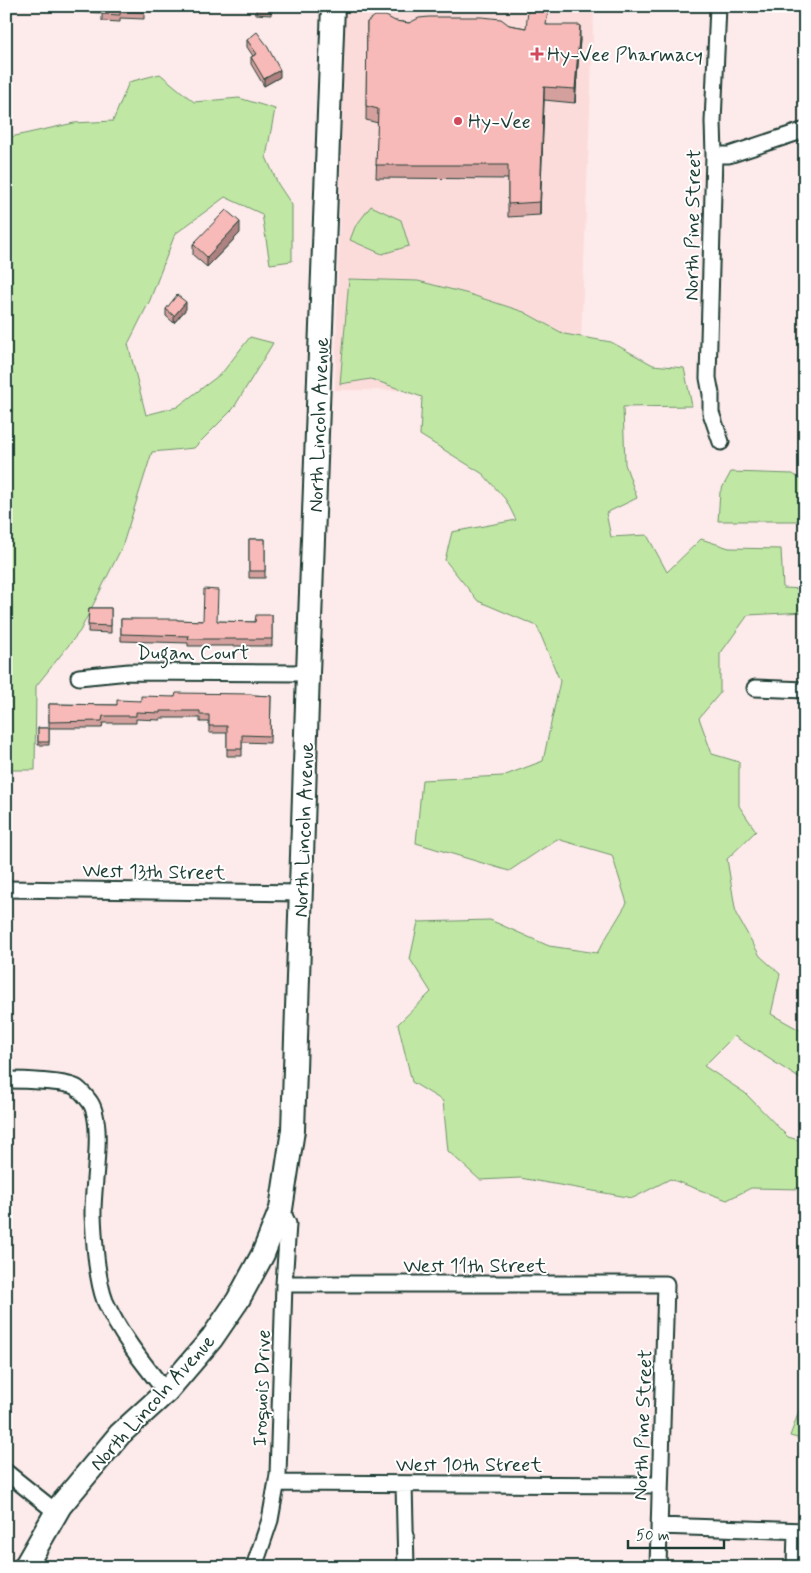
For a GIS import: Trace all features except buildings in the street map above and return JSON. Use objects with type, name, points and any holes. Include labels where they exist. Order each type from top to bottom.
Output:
[{"type":"street","name":"North Lincoln Avenue","points":[[25,1567],[56,1512],[120,1434],[166,1392],[212,1338],[238,1300],[263,1254],[281,1209],[293,1130],[333,6]]},
{"type":"street","name":"North Pine Street","points":[[718,6],[713,122],[714,155],[708,378],[712,394],[711,413],[721,442]]},
{"type":"street","points":[[714,155],[729,155],[805,130]]},
{"type":"street","name":"Dugan Court","points":[[78,676],[129,672],[308,673]]},
{"type":"street","points":[[755,688],[805,690]]},
{"type":"street","name":"West 13th Street","points":[[6,889],[301,893]]},
{"type":"street","points":[[6,1080],[33,1081],[76,1087],[90,1102],[96,1115],[97,1134],[93,1214],[97,1260],[104,1299],[136,1356],[166,1392]]},
{"type":"street","name":"Iroquois Drive","points":[[254,1567],[270,1520],[277,1483],[288,1224],[281,1209]]},
{"type":"street","name":"West 11th Street","points":[[284,1284],[666,1284]]},
{"type":"street","name":"North Pine Street","points":[[658,1567],[666,1284]]},
{"type":"street","points":[[6,1472],[56,1512]]},
{"type":"street","name":"West 10th Street","points":[[277,1483],[660,1485]]},
{"type":"street","points":[[404,1484],[406,1567]]},
{"type":"street","points":[[659,1526],[800,1531],[795,1567]]},
{"type":"shaded area","points":[[345,6],[594,6],[579,391],[335,390]]},
{"type":"green space","points":[[160,74],[194,102],[239,98],[275,109],[266,157],[278,184],[292,205],[292,261],[270,264],[262,214],[225,197],[175,234],[150,300],[128,344],[146,415],[177,407],[222,373],[250,337],[273,343],[233,409],[194,448],[152,452],[122,547],[80,631],[36,686],[35,770],[6,770],[6,138],[74,123],[113,121],[129,82]]},
{"type":"green space","points":[[371,206],[401,220],[409,246],[382,254],[350,240],[355,227]]},
{"type":"green space","points":[[349,279],[418,281],[469,294],[524,312],[564,334],[611,342],[653,365],[684,368],[692,406],[623,407],[625,464],[637,498],[606,513],[611,537],[647,535],[667,572],[701,539],[729,548],[781,549],[783,588],[805,589],[805,612],[748,615],[720,654],[720,693],[699,718],[712,754],[739,762],[739,806],[756,831],[727,859],[736,914],[760,956],[780,974],[771,1014],[805,1033],[805,1082],[734,1036],[704,1066],[745,1093],[788,1137],[805,1142],[805,1194],[802,1189],[751,1188],[727,1200],[670,1179],[633,1198],[520,1178],[480,1180],[448,1151],[443,1101],[412,1082],[398,1024],[431,992],[410,959],[418,922],[490,920],[549,946],[597,953],[627,903],[612,855],[557,839],[509,871],[416,843],[422,780],[503,776],[543,761],[560,681],[537,626],[478,601],[445,560],[452,532],[516,520],[506,500],[483,474],[420,435],[422,397],[371,379],[340,384]]},
{"type":"green space","points":[[731,472],[793,474],[805,483],[805,521],[718,521],[720,492]]},
{"type":"green space","points":[[805,1403],[805,1440],[790,1436],[801,1406]]},
{"type":"place","name":"Hy-Vee Pharmacy","points":[[537,54]]},
{"type":"place","name":"Hy-Vee","points":[[458,121]]}]
